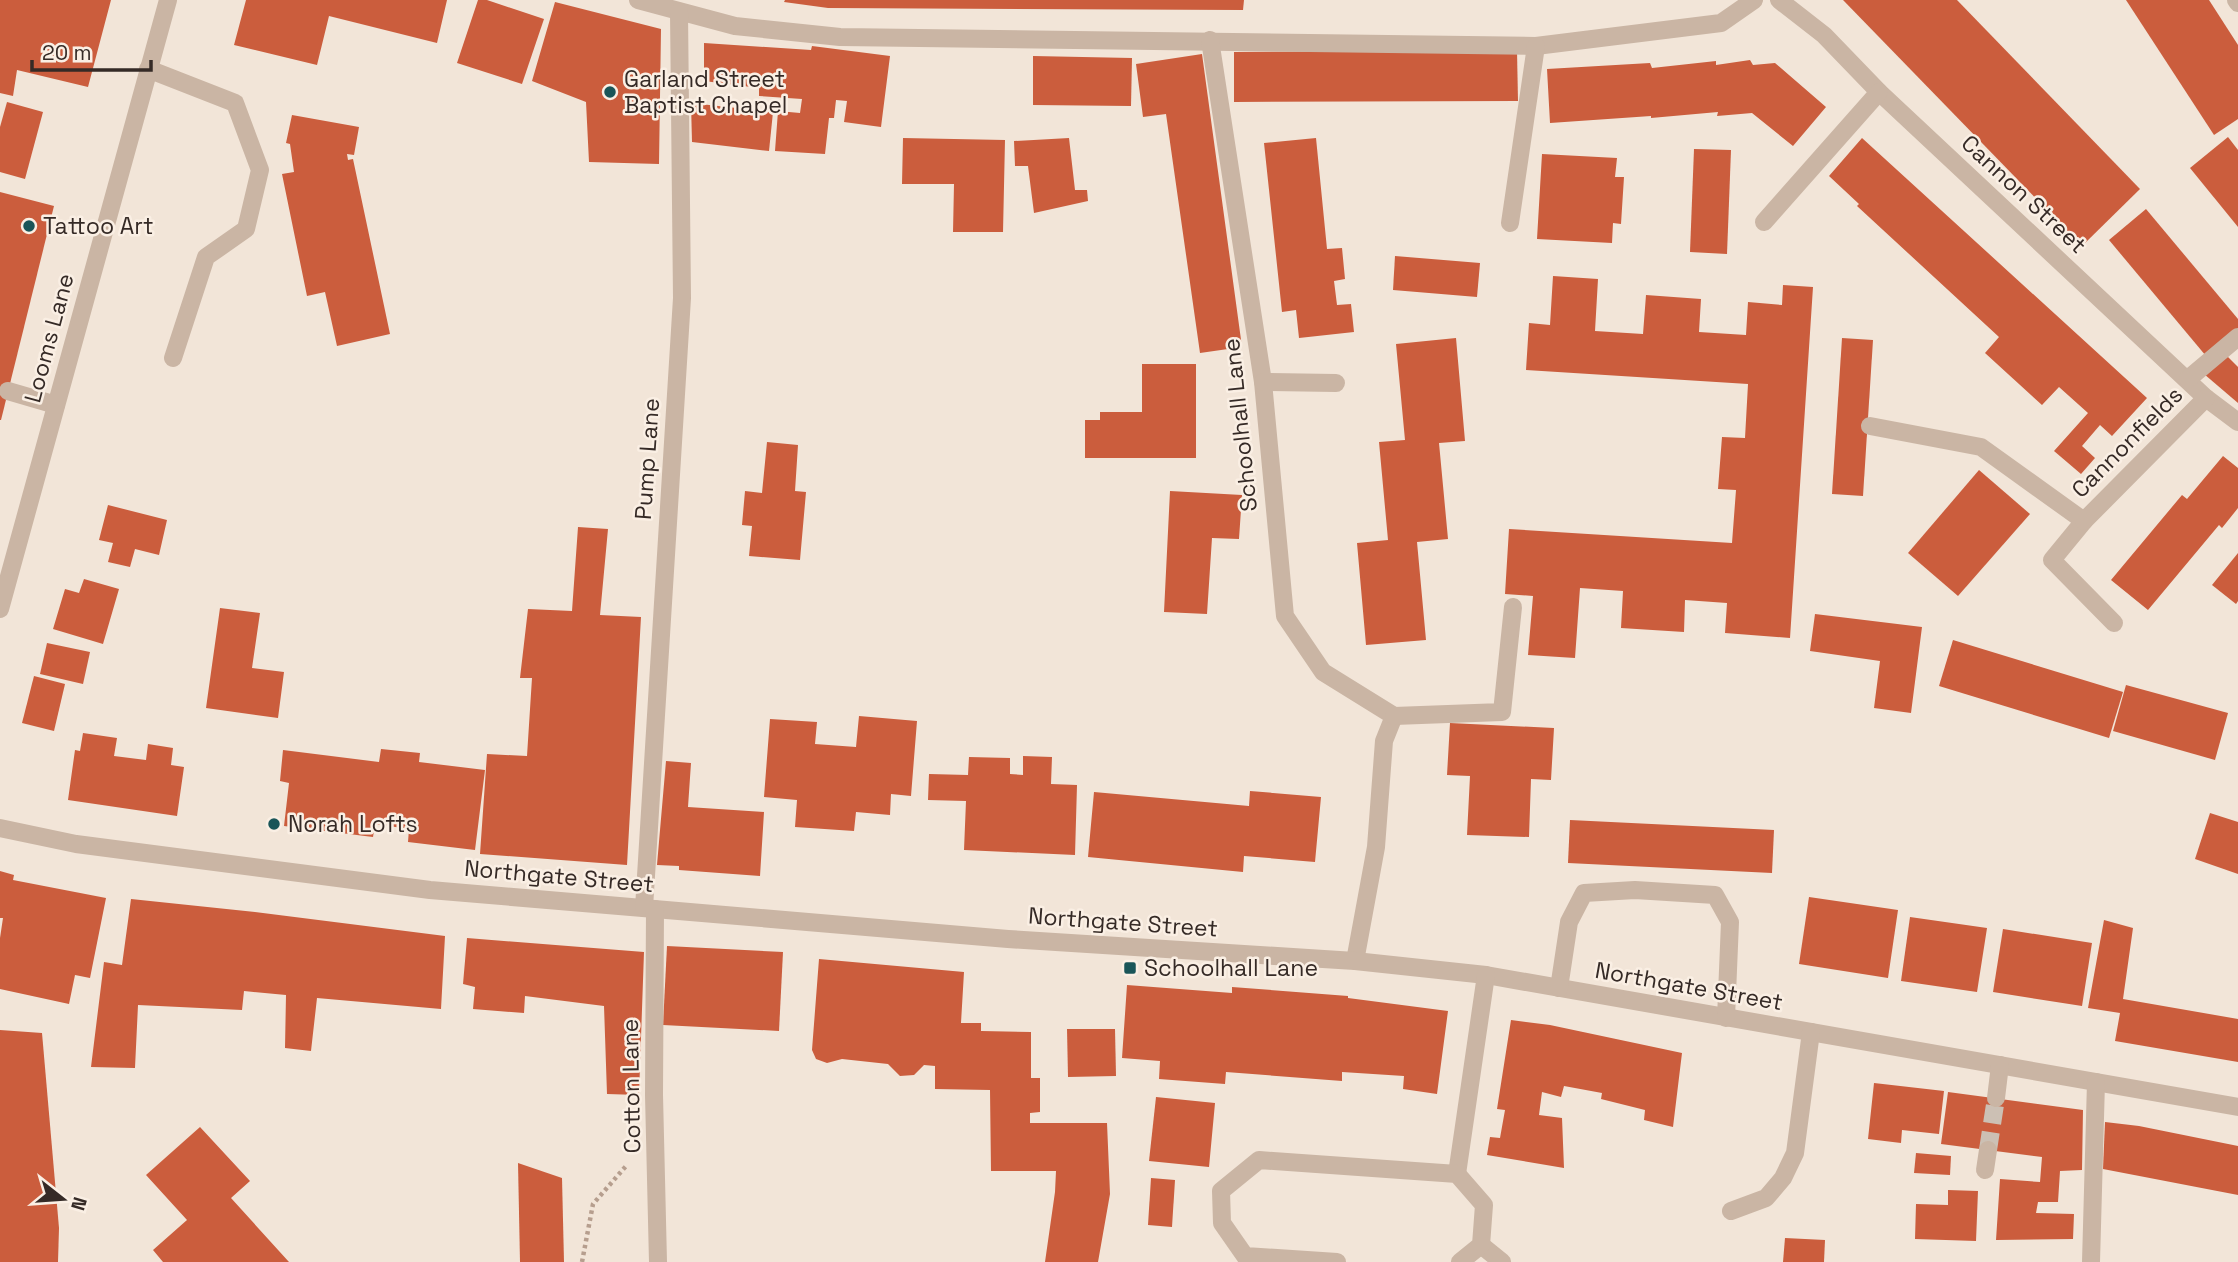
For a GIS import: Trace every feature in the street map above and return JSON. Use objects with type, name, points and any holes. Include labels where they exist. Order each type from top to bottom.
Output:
[{"type":"street","name":"Looms Lane","points":[[0,609],[168,0]]},
{"type":"street","points":[[638,0],[735,26],[840,37],[1536,46],[1721,23],[1754,0]]},
{"type":"street","name":"Cannon Street","points":[[1779,0],[1824,35],[1879,92],[2206,398],[2238,422]]},
{"type":"street","name":"Pump Lane","points":[[650,909],[682,298],[679,12]]},
{"type":"street","name":"Schoolhall Lane","points":[[1210,40],[1262,382],[1285,616],[1323,672],[1394,716]]},
{"type":"street","points":[[1510,223],[1536,46]]},
{"type":"street","points":[[148,69],[235,103],[260,170],[246,229],[206,257],[173,358]]},
{"type":"street","points":[[1765,222],[1879,92]]},
{"type":"street","points":[[2188,379],[2238,337]]},
{"type":"street","points":[[1262,382],[1336,383]]},
{"type":"street","points":[[8,391],[56,404]]},
{"type":"street","name":"Cannonfields","points":[[2114,623],[2052,560],[2084,521],[2206,398]]},
{"type":"street","name":"Cannonfields","points":[[1870,426],[1981,447],[2084,521]]},
{"type":"street","points":[[1355,961],[1376,847],[1384,741],[1394,716],[1502,712],[1513,607]]},
{"type":"street","name":"Northgate Street","points":[[0,828],[76,844],[430,890],[1008,939],[1355,961],[1486,975],[2238,1107]]},
{"type":"street","points":[[1559,988],[1569,922],[1584,893],[1635,890],[1715,895],[1730,922],[1726,1017]]},
{"type":"street","name":"Cotton Lane","points":[[650,909],[658,1262]]},
{"type":"street","points":[[1457,1174],[1486,975]]},
{"type":"street","points":[[1731,1211],[1766,1198],[1783,1178],[1795,1153],[1811,1032]]},
{"type":"street","points":[[1996,1098],[2000,1065]]},
{"type":"street","points":[[2091,1262],[2096,1082]]},
{"type":"street","points":[[1985,1170],[1988,1150]]},
{"type":"street","points":[[1337,1262],[1245,1256],[1222,1223],[1221,1191],[1259,1160],[1457,1174],[1484,1205],[1481,1245],[1460,1262]]},
{"type":"street","points":[[1481,1245],[1502,1262]]},
{"type":"path","points":[[582,1262],[593,1204],[656,1131]]},
{"type":"building","points":[[0,0],[111,0],[88,87],[17,70],[13,96],[0,93]]},
{"type":"building","points":[[246,0],[447,0],[437,43],[329,16],[317,65],[234,45]]},
{"type":"building","points":[[478,0],[487,0],[544,19],[522,84],[457,63]]},
{"type":"building","points":[[1244,0],[1243,10],[828,8],[784,2]]},
{"type":"building","points":[[1843,0],[1957,0],[2140,189],[2082,246]]},
{"type":"building","points":[[2126,0],[2209,0],[2238,45],[2238,119],[2214,135]]},
{"type":"building","name":"Garland Street Baptist Chapel","points":[[555,2],[661,29],[659,164],[589,162],[586,102],[532,81]]},
{"type":"building","points":[[704,43],[811,50],[812,46],[890,56],[881,127],[844,122],[847,101],[836,100],[834,118],[829,118],[825,154],[775,151],[778,111],[800,113],[802,99],[759,96],[759,88],[704,81]]},
{"type":"building","points":[[1517,51],[1518,101],[1234,102],[1234,52]]},
{"type":"building","points":[[1202,54],[1242,347],[1200,353],[1166,114],[1143,117],[1136,64]]},
{"type":"building","points":[[1033,56],[1132,58],[1131,106],[1033,105]]},
{"type":"building","points":[[1750,60],[1753,65],[1775,63],[1826,107],[1793,146],[1752,113],[1717,116],[1718,112],[1550,123],[1547,69],[1650,63],[1652,68],[1716,61],[1716,65]]},
{"type":"building","points":[[7,102],[43,112],[25,179],[0,172],[0,127]]},
{"type":"building","points":[[691,103],[773,112],[769,151],[692,142]]},
{"type":"building","points":[[292,115],[359,127],[354,155],[347,154],[348,160],[353,159],[390,334],[337,346],[325,292],[307,296],[282,174],[294,172],[290,144],[286,143]]},
{"type":"building","points":[[2228,137],[2238,150],[2238,227],[2190,168]]},
{"type":"building","points":[[903,138],[1005,140],[1003,232],[953,232],[954,184],[902,184]]},
{"type":"building","points":[[1069,138],[1075,190],[1087,190],[1088,201],[1034,213],[1028,166],[1015,166],[1014,141]]},
{"type":"building","points":[[1316,138],[1327,249],[1342,248],[1345,279],[1334,281],[1337,305],[1351,304],[1354,332],[1299,338],[1296,310],[1282,312],[1264,143]]},
{"type":"building","points":[[1862,138],[2147,398],[2112,436],[2100,425],[2082,446],[2095,458],[2081,474],[2054,451],[2088,413],[2059,387],[2042,405],[1985,353],[1999,337],[1857,206],[1859,204],[1829,176]]},
{"type":"building","points":[[1694,149],[1731,150],[1727,254],[1690,252]]},
{"type":"building","points":[[1542,154],[1617,158],[1615,177],[1624,177],[1621,224],[1613,223],[1612,243],[1537,239]]},
{"type":"building","points":[[0,192],[54,206],[1,420],[0,420]]},
{"type":"building","points":[[2146,209],[2238,319],[2238,328],[2206,356],[2109,240]]},
{"type":"building","points":[[1395,256],[1480,263],[1477,297],[1393,290]]},
{"type":"building","points":[[1553,276],[1598,279],[1595,331],[1643,334],[1646,295],[1701,299],[1699,332],[1746,335],[1748,302],[1782,305],[1783,285],[1813,287],[1790,638],[1725,633],[1727,603],[1685,600],[1684,632],[1621,628],[1623,591],[1580,588],[1575,658],[1528,655],[1533,596],[1505,594],[1509,529],[1732,543],[1736,490],[1718,489],[1722,437],[1745,438],[1748,384],[1526,370],[1529,323],[1550,325]]},
{"type":"building","points":[[1456,338],[1465,441],[1439,443],[1448,539],[1417,542],[1426,640],[1366,645],[1357,543],[1388,540],[1379,442],[1405,440],[1396,344]]},
{"type":"building","points":[[1842,338],[1873,340],[1863,496],[1832,494]]},
{"type":"building","points":[[2225,354],[2238,367],[2238,403],[2204,374]]},
{"type":"building","points":[[1142,364],[1196,364],[1196,458],[1085,458],[1085,420],[1100,420],[1100,412],[1142,412]]},
{"type":"building","points":[[767,442],[798,445],[795,491],[806,492],[800,560],[749,556],[752,526],[742,525],[745,491],[762,493]]},
{"type":"building","points":[[2223,456],[2238,468],[2238,508],[2222,528],[2219,525],[2148,610],[2111,580],[2182,495],[2187,499]]},
{"type":"building","points":[[1979,470],[2030,514],[1958,596],[1908,553]]},
{"type":"building","points":[[1170,491],[1242,495],[1239,539],[1212,538],[1207,614],[1164,612]]},
{"type":"building","points":[[108,505],[167,520],[159,555],[135,549],[130,567],[108,562],[113,543],[99,540]]},
{"type":"building","points":[[578,527],[608,529],[600,615],[641,617],[627,865],[480,854],[487,754],[527,756],[532,678],[520,678],[528,609],[572,611]]},
{"type":"building","points":[[2238,553],[2238,601],[2236,604],[2212,585]]},
{"type":"building","points":[[84,579],[119,589],[103,644],[53,629],[65,589],[79,593]]},
{"type":"building","points":[[220,608],[260,613],[252,668],[284,672],[278,718],[206,708]]},
{"type":"building","points":[[1815,614],[1922,627],[1911,713],[1874,708],[1880,661],[1810,651]]},
{"type":"building","points":[[1953,640],[2123,692],[2109,738],[1939,686]]},
{"type":"building","points":[[47,643],[90,652],[83,684],[40,674]]},
{"type":"building","points":[[34,676],[65,684],[54,731],[22,723]]},
{"type":"building","points":[[2126,685],[2228,713],[2215,760],[2113,731]]},
{"type":"building","points":[[859,716],[917,721],[911,796],[891,794],[890,815],[856,812],[854,831],[795,827],[797,800],[764,797],[770,719],[817,722],[815,744],[856,747]]},
{"type":"building","points":[[1450,723],[1554,728],[1551,780],[1531,779],[1529,837],[1467,835],[1470,776],[1447,775]]},
{"type":"building","points":[[83,733],[117,738],[114,756],[146,760],[148,744],[173,748],[171,765],[184,767],[177,816],[68,800],[75,750],[80,751]]},
{"type":"building","points":[[381,749],[420,753],[419,762],[485,770],[475,850],[408,842],[409,829],[375,824],[373,837],[284,826],[289,783],[280,781],[283,750],[379,762]]},
{"type":"building","points":[[1023,756],[1052,757],[1051,784],[1077,785],[1075,855],[964,850],[966,801],[928,800],[929,774],[968,775],[969,757],[1010,758],[1010,774],[1023,775]]},
{"type":"building","points":[[666,761],[691,763],[688,807],[764,812],[760,876],[679,870],[679,866],[657,865]]},
{"type":"building","points":[[1250,791],[1321,797],[1315,862],[1244,856],[1243,872],[1088,857],[1094,792],[1249,806]]},
{"type":"building","points":[[2210,813],[2238,822],[2238,874],[2195,859]]},
{"type":"building","points":[[1570,820],[1774,830],[1772,873],[1568,863]]},
{"type":"building","points":[[0,871],[14,875],[13,880],[106,898],[90,978],[75,975],[69,1004],[0,989],[0,938],[3,918],[0,918]]},
{"type":"building","points":[[1809,897],[1898,910],[1888,978],[1799,964]]},
{"type":"building","points":[[131,899],[445,936],[441,1009],[317,998],[311,1051],[285,1048],[286,995],[244,991],[242,1010],[138,1005],[135,1068],[91,1067],[104,962],[122,965]]},
{"type":"building","points":[[1910,917],[1987,928],[1977,992],[1901,981]]},
{"type":"building","points":[[2104,920],[2133,928],[2123,999],[2238,1019],[2238,1062],[2115,1041],[2120,1013],[2088,1008]]},
{"type":"building","points":[[2003,929],[2092,943],[2082,1006],[1993,992]]},
{"type":"building","points":[[467,938],[644,952],[639,1095],[607,1094],[604,1006],[525,996],[524,1013],[473,1009],[475,987],[463,984]]},
{"type":"building","points":[[667,946],[783,952],[779,1031],[663,1025]]},
{"type":"building","points":[[819,959],[964,972],[961,1023],[981,1023],[981,1031],[1031,1032],[1031,1078],[1040,1078],[1040,1112],[1030,1113],[1030,1123],[1107,1123],[1110,1194],[1098,1262],[1045,1262],[1056,1171],[991,1171],[990,1090],[935,1089],[935,1066],[924,1065],[914,1075],[900,1076],[888,1064],[842,1059],[827,1063],[816,1059],[812,1050]]},
{"type":"building","points":[[1127,985],[1232,993],[1232,987],[1348,996],[1448,1011],[1437,1094],[1403,1089],[1404,1076],[1342,1072],[1342,1081],[1226,1072],[1225,1084],[1159,1079],[1160,1061],[1122,1058]]},
{"type":"building","points":[[1511,1020],[1550,1025],[1682,1053],[1673,1127],[1644,1120],[1645,1110],[1601,1099],[1602,1093],[1564,1086],[1561,1097],[1542,1092],[1539,1115],[1562,1118],[1564,1168],[1487,1155],[1490,1137],[1500,1138],[1505,1110],[1497,1109]]},
{"type":"building","points":[[1067,1029],[1115,1029],[1116,1076],[1068,1077]]},
{"type":"building","points":[[0,1030],[42,1033],[59,1228],[58,1262],[0,1262]]},
{"type":"building","points":[[1874,1083],[1944,1091],[1939,1134],[1902,1130],[1901,1143],[1868,1139]]},
{"type":"building","points":[[1948,1092],[2083,1110],[2082,1170],[2060,1171],[2058,1202],[2038,1202],[2036,1213],[2074,1214],[2073,1239],[1996,1240],[2000,1179],[2040,1182],[2042,1157],[1941,1144]]},
{"type":"building","points":[[1156,1097],[1215,1103],[1209,1167],[1149,1161]]},
{"type":"building","points":[[2105,1122],[2139,1126],[2238,1146],[2238,1195],[2103,1169]]},
{"type":"building","points":[[200,1127],[250,1181],[231,1198],[289,1262],[163,1262],[153,1250],[187,1220],[146,1175]]},
{"type":"building","points":[[1916,1153],[1951,1156],[1950,1175],[1914,1173]]},
{"type":"building","points":[[518,1163],[562,1178],[564,1262],[520,1262]]},
{"type":"building","points":[[1151,1178],[1175,1180],[1172,1227],[1148,1225]]},
{"type":"building","points":[[1948,1190],[1978,1191],[1976,1241],[1915,1239],[1916,1204],[1948,1205]]},
{"type":"building","points":[[1785,1238],[1825,1240],[1824,1262],[1783,1262]]},
{"type":"tunnel","points":[[1988,1150],[1996,1098]]},
{"type":"place","name":"Garland Street Baptist Chapel","points":[[610,92]]},
{"type":"place","name":"Tattoo Art","points":[[29,226]]},
{"type":"place","name":"Norah Lofts","points":[[274,824]]},
{"type":"place","name":"Schoolhall Lane","points":[[1130,968]]}]
